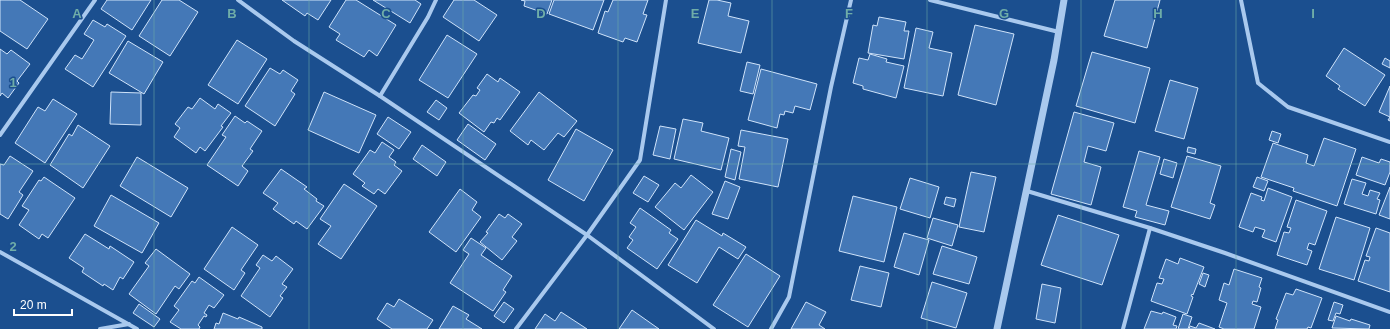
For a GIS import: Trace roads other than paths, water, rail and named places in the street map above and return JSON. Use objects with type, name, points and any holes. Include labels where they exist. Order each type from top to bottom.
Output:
[{"type":"street","points":[[0,134],[95,0]]},
{"type":"street","points":[[238,0],[294,41],[380,96],[587,235],[714,329]]},
{"type":"street","points":[[380,96],[428,17],[436,0]]},
{"type":"street","points":[[516,329],[587,235],[640,160],[666,0]]},
{"type":"street","points":[[771,329],[789,297],[830,87],[851,0]]},
{"type":"street","points":[[930,0],[1059,32]]},
{"type":"street","points":[[997,329],[1054,60],[1064,0]]},
{"type":"street","points":[[1241,0],[1258,83],[1288,107],[1390,142]]},
{"type":"street","points":[[1027,191],[1150,228],[1390,312]]},
{"type":"street","points":[[1123,329],[1150,228]]},
{"type":"street","points":[[0,252],[137,329]]},
{"type":"street","points":[[100,329],[129,324]]}]
